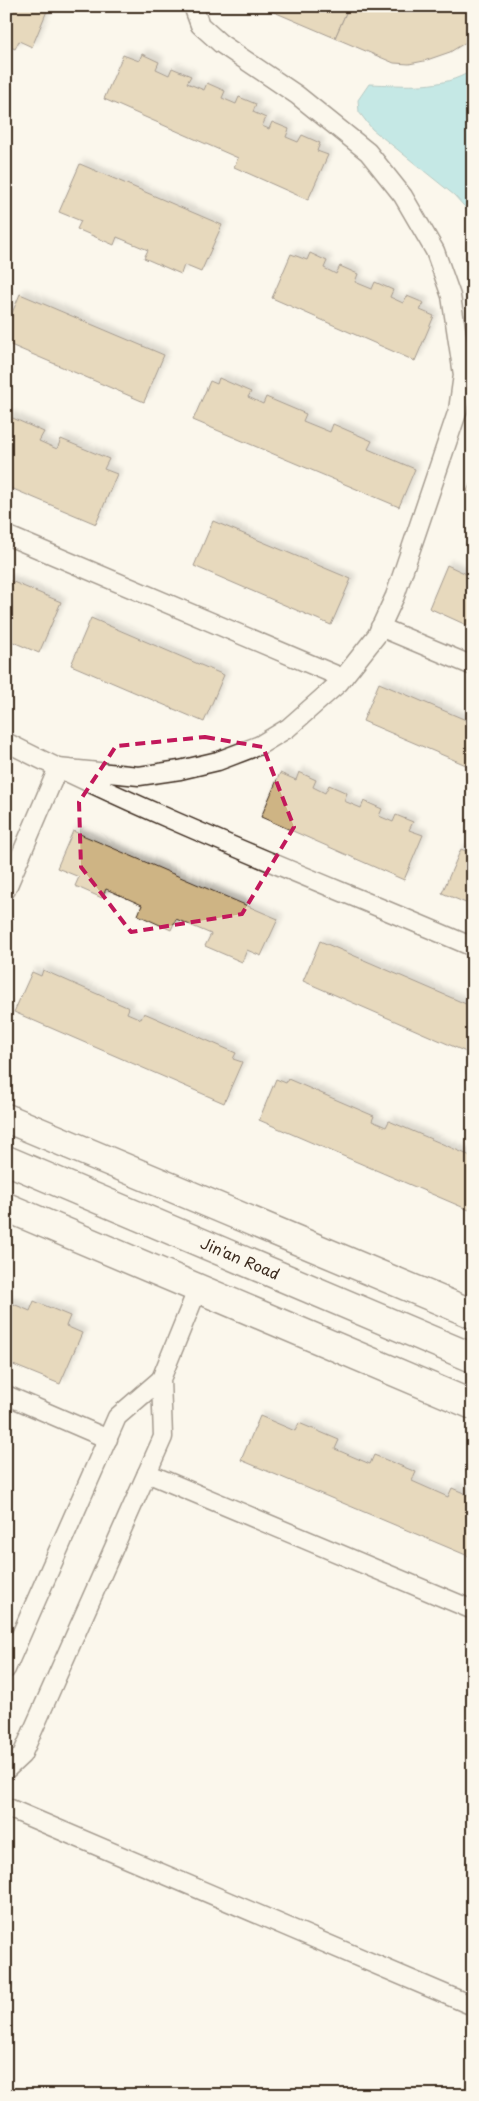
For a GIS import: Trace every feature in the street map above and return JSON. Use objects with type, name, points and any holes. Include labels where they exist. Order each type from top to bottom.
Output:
[{"type":"main road","points":[[6,1118],[473,1314]]},
{"type":"main road","name":"Jin'an Road","points":[[6,1160],[473,1358]]},
{"type":"main road","points":[[6,1207],[473,1405]]},
{"type":"lane","points":[[58,768],[139,776],[180,770],[218,760],[260,745],[288,728],[343,678],[380,627],[395,596],[458,410],[463,375],[451,296],[435,252],[402,196],[368,152],[297,95],[220,43],[200,25],[192,6]]},
{"type":"lane","points":[[6,535],[343,678]]},
{"type":"lane","points":[[380,627],[473,666]]},
{"type":"lane","points":[[6,742],[58,768],[473,947]]},
{"type":"lane","points":[[6,890],[58,768]]},
{"type":"lane","points":[[6,1770],[22,1755],[163,1437],[161,1379],[198,1288]]},
{"type":"lane","points":[[6,1669],[118,1417],[161,1379]]},
{"type":"lane","points":[[6,1395],[108,1439]]},
{"type":"lane","points":[[147,1473],[473,1610]]},
{"type":"lane","points":[[6,1807],[473,2006]]},
{"type":"highlighted area","points":[[205,737],[263,747],[294,827],[242,914],[131,932],[81,867],[79,802],[116,746]]},
{"type":"water","points":[[473,70],[473,216],[454,195],[372,129],[359,112],[358,100],[369,84],[423,85],[448,81]]},
{"type":"building","points":[[6,6],[49,6],[32,47],[19,41],[15,49],[6,45]]},
{"type":"building","points":[[260,6],[349,6],[335,38]]},
{"type":"building","points":[[349,6],[473,6],[473,38],[450,52],[424,61],[409,64],[394,63],[335,38]]},
{"type":"building","points":[[142,54],[159,62],[156,69],[169,75],[172,68],[191,76],[187,83],[204,90],[207,83],[225,91],[222,98],[236,104],[239,97],[256,104],[253,112],[266,118],[262,126],[269,129],[272,122],[289,129],[286,137],[298,142],[302,135],[320,143],[317,151],[328,155],[308,200],[234,167],[238,158],[104,99],[123,55],[139,61]]},
{"type":"building","points":[[80,164],[222,225],[201,272],[184,265],[181,274],[144,258],[148,250],[117,237],[114,245],[77,229],[81,221],[59,212]]},
{"type":"building","points":[[310,253],[327,261],[324,268],[336,274],[340,266],[358,274],[355,282],[372,289],[375,282],[393,290],[390,297],[403,303],[407,296],[424,303],[420,310],[434,316],[415,361],[272,298],[291,254],[307,260]]},
{"type":"building","points":[[20,294],[164,355],[144,402],[6,343],[6,327]]},
{"type":"building","points":[[219,378],[251,392],[248,397],[263,404],[266,397],[306,414],[303,421],[330,432],[333,424],[372,441],[368,449],[415,469],[399,507],[193,420],[210,381],[217,384]]},
{"type":"building","points":[[6,415],[44,432],[39,441],[57,449],[61,439],[109,459],[104,469],[117,474],[96,524],[6,486]]},
{"type":"building","points":[[473,478],[473,494],[467,491]]},
{"type":"building","points":[[213,521],[351,579],[331,625],[194,566]]},
{"type":"building","points":[[447,565],[473,577],[473,628],[429,608]]},
{"type":"building","points":[[6,579],[61,602],[39,653],[6,639]]},
{"type":"building","points":[[91,618],[224,675],[204,722],[71,665]]},
{"type":"building","points":[[379,683],[473,723],[473,768],[363,721]]},
{"type":"building","points":[[299,772],[316,780],[313,787],[325,793],[329,785],[347,793],[344,801],[361,808],[364,801],[382,809],[379,816],[393,822],[396,815],[413,822],[409,830],[423,835],[404,880],[261,817],[280,773],[296,780]]},
{"type":"building","points":[[73,831],[278,919],[261,956],[247,950],[242,962],[205,946],[211,934],[176,919],[171,930],[138,915],[142,905],[106,889],[102,898],[75,886],[79,877],[57,868]]},
{"type":"building","points":[[461,849],[473,854],[473,906],[442,893]]},
{"type":"building","points":[[320,941],[473,1007],[473,1055],[303,981]]},
{"type":"building","points":[[43,970],[129,1008],[127,1013],[141,1019],[144,1013],[236,1053],[233,1059],[242,1062],[224,1103],[14,1012],[32,972],[41,976]]},
{"type":"building","points":[[276,1079],[286,1083],[288,1079],[374,1116],[372,1121],[386,1127],[389,1121],[473,1157],[473,1202],[469,1210],[259,1120]]},
{"type":"building","points":[[6,1301],[30,1311],[34,1301],[70,1316],[66,1326],[82,1333],[60,1384],[6,1362]]},
{"type":"building","points":[[260,1416],[295,1431],[299,1423],[339,1440],[335,1449],[370,1464],[374,1455],[416,1472],[412,1481],[448,1497],[452,1488],[473,1497],[473,1558],[241,1460]]}]
